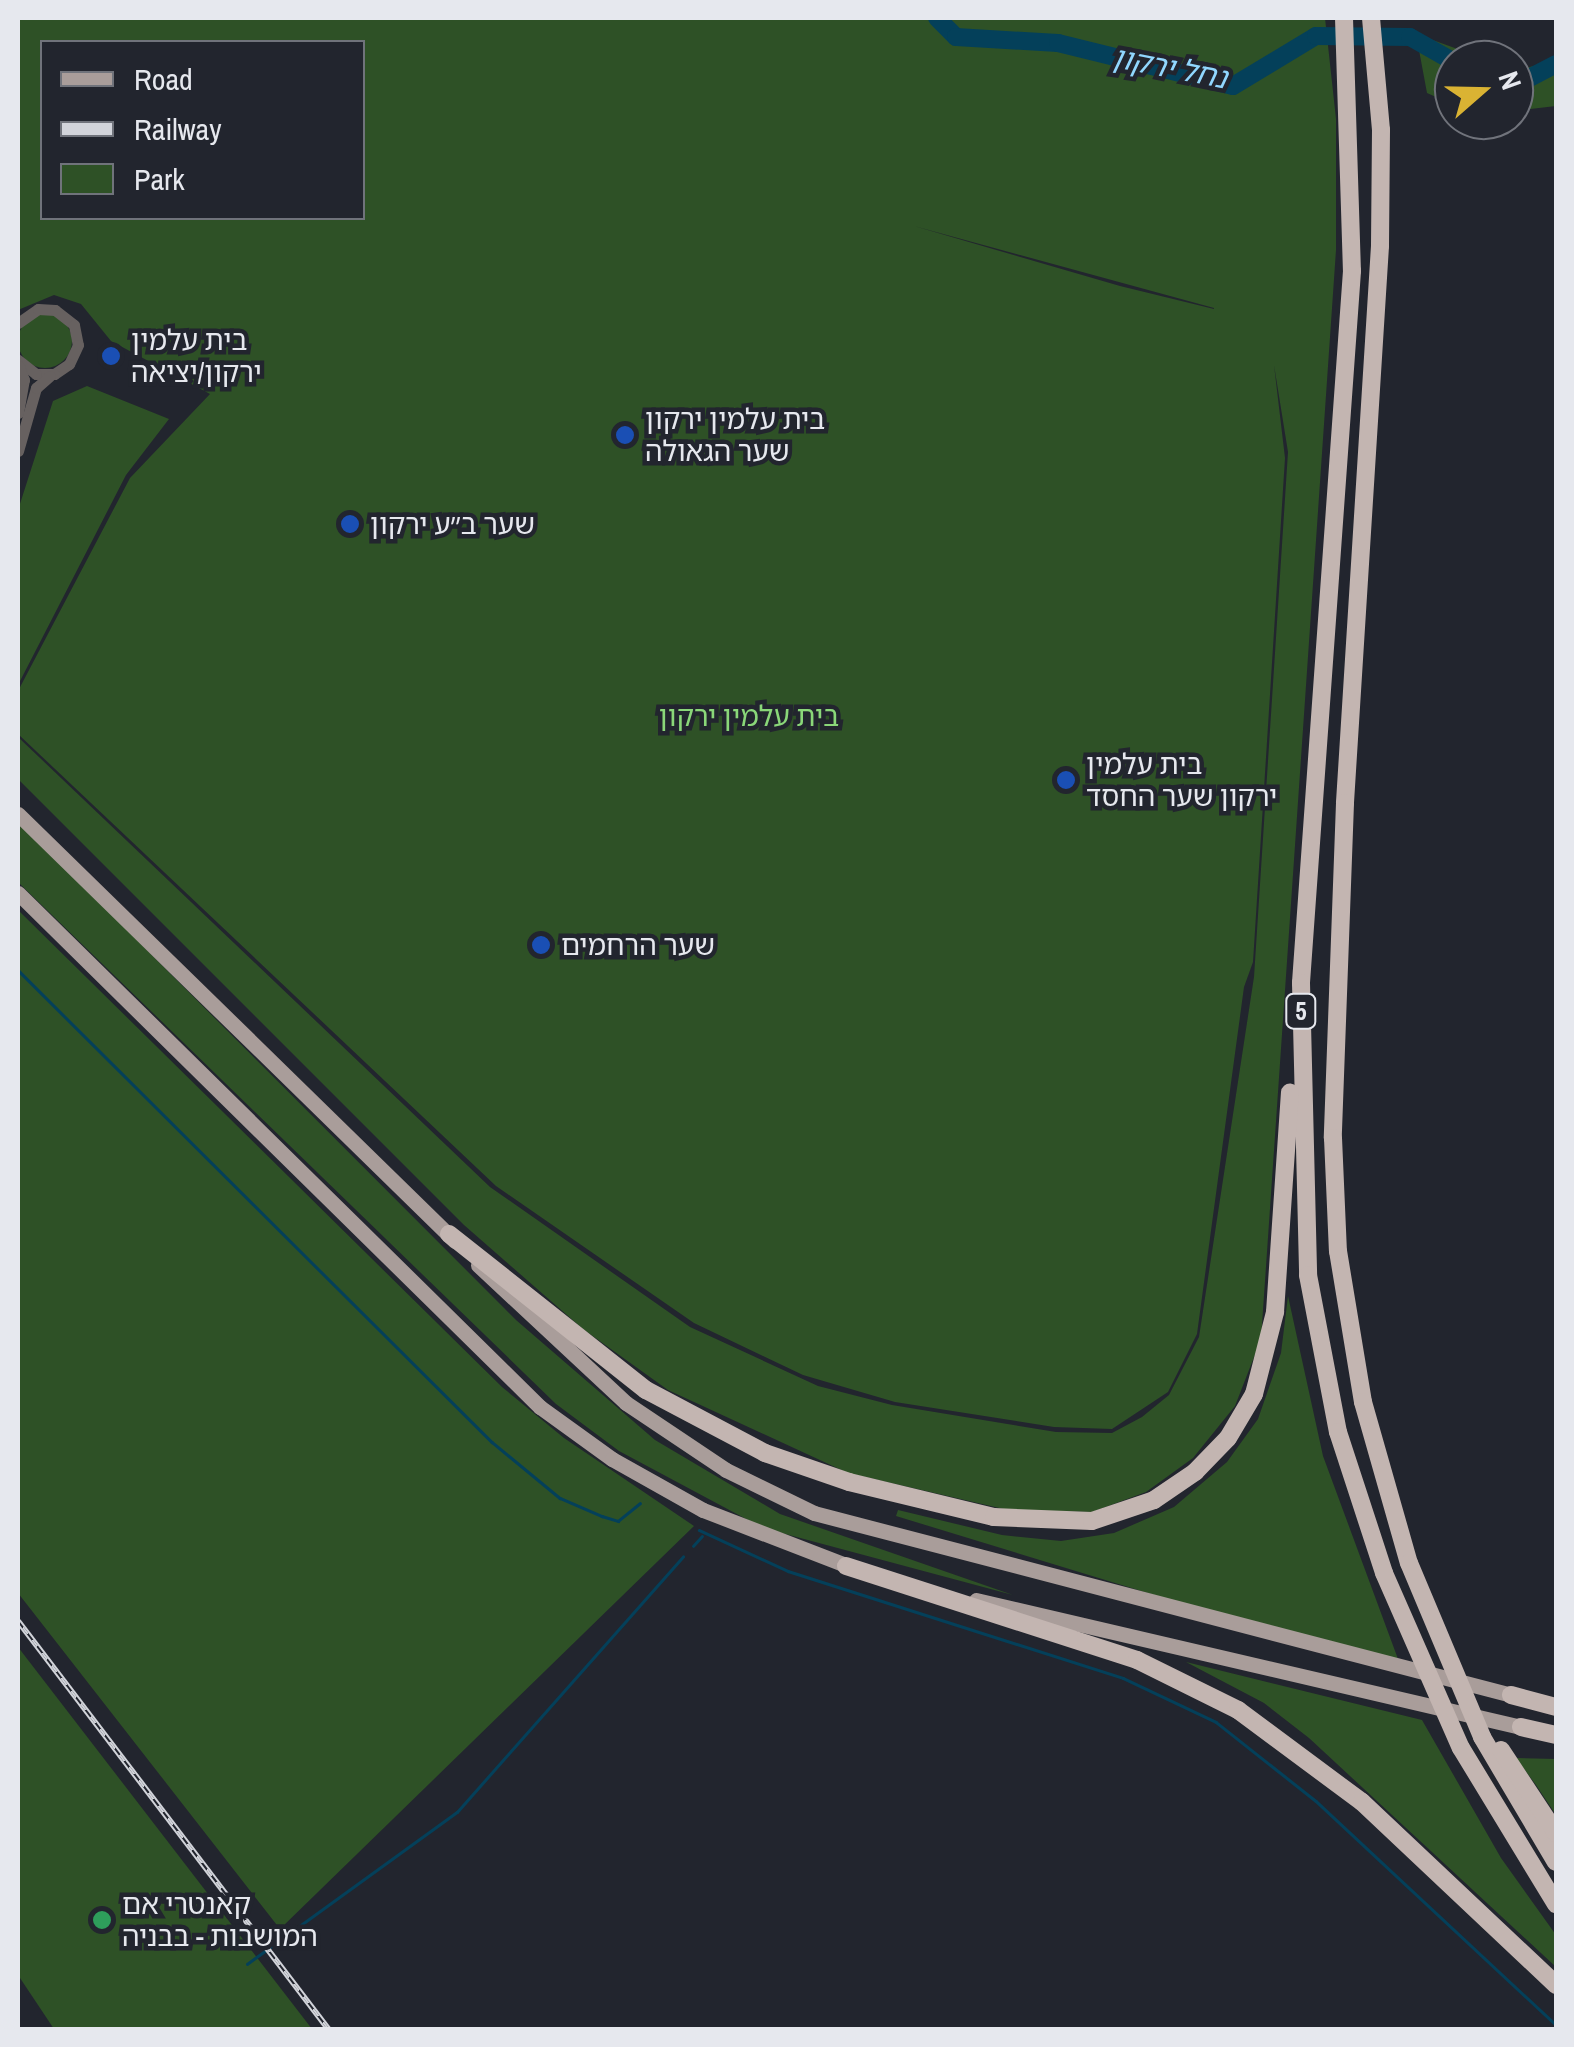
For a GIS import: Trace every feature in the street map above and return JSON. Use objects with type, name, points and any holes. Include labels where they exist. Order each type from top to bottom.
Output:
[{"type":"highway","name":"5","points":[[1344,18],[1352,271],[1301,983],[1303,1237],[1338,1432],[1384,1573],[1448,1722],[1556,1904]]},
{"type":"highway","name":"5","points":[[1370,18],[1376,64],[1380,246],[1345,803],[1334,1183],[1363,1402],[1400,1534],[1451,1669],[1482,1737],[1556,1862]]},
{"type":"highway","points":[[449,1234],[646,1390],[765,1454],[849,1482],[1020,1522],[1110,1517],[1196,1472],[1238,1425],[1261,1376],[1276,1312],[1301,983]]},
{"type":"highway","points":[[846,1566],[1137,1660],[1238,1710],[1350,1792],[1556,1984]]},
{"type":"highway","points":[[1451,1669],[1556,1833]]},
{"type":"highway","points":[[1511,1695],[1556,1706]]},
{"type":"highway","points":[[1521,1727],[1556,1735]]},
{"type":"main road","points":[[18,814],[602,1385],[701,1456],[785,1500],[842,1524],[1402,1671],[1511,1695]]},
{"type":"main road","points":[[18,893],[540,1406],[612,1459],[703,1510],[846,1566],[1401,1704],[1521,1727]]},
{"type":"street","points":[[18,323],[48,308],[74,325],[75,355],[36,388],[18,451]]},
{"type":"street","points":[[18,361],[36,374],[54,374]]},
{"type":"street","points":[[18,361],[24,380],[18,413]]},
{"type":"green space","name":"בית עלמין ירקון","points":[[18,18],[1325,18],[1336,119],[1336,250],[1261,1339],[1235,1406],[1193,1458],[1146,1492],[1092,1512],[1008,1510],[848,1473],[668,1390],[583,1329],[464,1225],[18,779],[18,737],[490,1187],[690,1327],[818,1386],[892,1405],[1056,1432],[1112,1433],[1142,1417],[1169,1395],[1199,1337],[1254,977],[1288,452],[1274,365],[1285,458],[1253,962],[1244,987],[1197,1334],[1168,1392],[1112,1429],[1054,1427],[895,1402],[803,1375],[694,1323],[496,1186],[18,734],[18,691],[130,478],[210,394],[111,341],[81,304],[54,295],[18,310]],"holes":[[[914,226],[1214,308],[1120,286]]]},
{"type":"green space","points":[[1416,34],[1434,40],[1434,96],[1427,93]]},
{"type":"green space","points":[[1556,60],[1556,106],[1534,109],[1534,66]]},
{"type":"green space","points":[[45,314],[64,322],[72,341],[64,360],[45,368],[26,360],[18,341],[26,322]]},
{"type":"green space","points":[[87,386],[169,419],[126,475],[18,685],[18,510],[53,401]]},
{"type":"green space","points":[[18,821],[516,1320],[655,1440],[780,1514],[1013,1595],[763,1528],[619,1451],[556,1404],[18,882]]},
{"type":"green space","points":[[18,910],[502,1387],[564,1438],[694,1526],[280,1929],[18,1593]]},
{"type":"green space","points":[[1288,1296],[1323,1456],[1398,1659],[1161,1597],[896,1516],[898,1510],[1002,1535],[1061,1541],[1114,1533],[1174,1507],[1227,1462],[1258,1419],[1281,1353]]},
{"type":"green space","name":"קאנטרי אם המושבות - בבניה","points":[[18,1647],[312,2029],[54,2029],[18,1975]]},
{"type":"green space","points":[[1186,1662],[1422,1720],[1501,1858],[1556,1935],[1556,1967],[1309,1738],[1264,1703]]},
{"type":"green space","points":[[1516,1758],[1556,1759],[1556,1815],[1536,1785]]},
{"type":"waterway","name":"נחל ירקון","points":[[937,18],[956,37],[1058,43],[1233,86],[1316,36],[1410,37],[1434,51]]},
{"type":"waterway","name":"נחל ירקון","points":[[1534,76],[1556,64]]},
{"type":"waterway","points":[[18,970],[492,1442],[560,1498],[602,1516],[618,1521],[640,1503]]},
{"type":"waterway","points":[[699,1530],[788,1571],[1123,1678],[1216,1722],[1316,1801],[1556,2025]]},
{"type":"waterway","points":[[693,1546],[702,1536]]},
{"type":"waterway","points":[[247,1964],[457,1812],[683,1557]]},
{"type":"railway","points":[[18,1621],[329,2030]]},
{"type":"place","name":"בית עלמין ירקון/יציאה","points":[[111,356]]},
{"type":"place","name":"בית עלמין ירקון שער הגאולה","points":[[625,435]]},
{"type":"place","name":"שער ב״ע ירקון","points":[[350,524]]},
{"type":"place","name":"בית עלמין ירקון שער החסד","points":[[1066,780]]},
{"type":"place","name":"שער הרחמים","points":[[541,945]]},
{"type":"place","name":"קאנטרי אם המושבות - בבניה","points":[[102,1920]]}]
